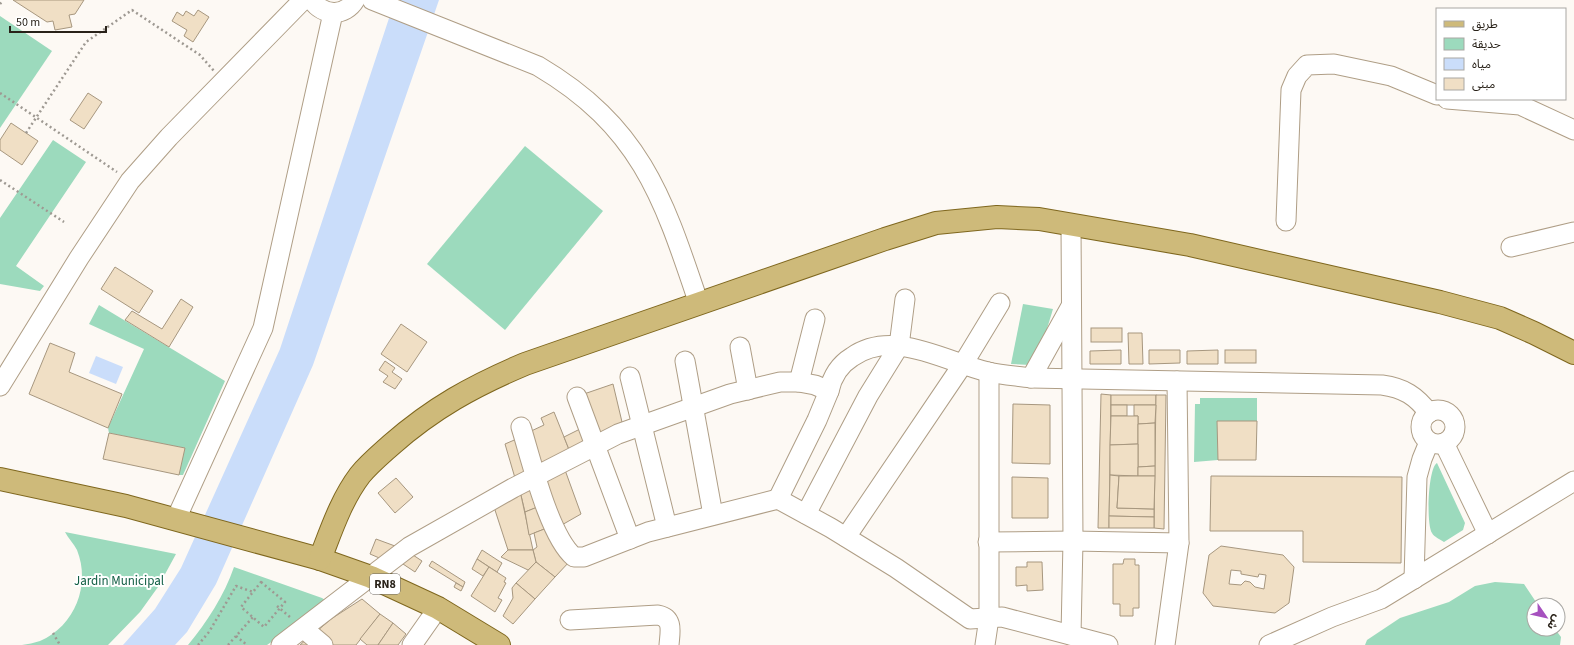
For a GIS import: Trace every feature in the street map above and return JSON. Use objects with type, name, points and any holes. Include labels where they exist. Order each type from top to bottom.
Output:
[{"type":"main road","points":[[320,560],[338,514],[361,474],[411,427],[448,401],[485,381],[525,364],[885,239],[936,223],[996,217],[1039,219],[1071,226],[1190,245],[1440,302],[1500,318],[1574,353]]},
{"type":"main road","name":"RN8","points":[[0,479],[126,506],[261,542],[320,560],[371,577],[438,608],[500,645]]},
{"type":"street","points":[[0,386],[79,258],[130,181],[165,142],[303,0]]},
{"type":"street","points":[[312,0],[320,8],[333,13],[345,10],[366,1],[445,28],[538,66],[560,79],[586,99],[618,129],[643,164],[659,194],[673,227],[699,304]]},
{"type":"street","points":[[181,520],[263,328],[328,26],[333,13]]},
{"type":"street","points":[[1286,221],[1291,90],[1297,76],[1307,65],[1334,64],[1391,76],[1436,95]]},
{"type":"street","points":[[1459,100],[1520,105],[1574,130]]},
{"type":"street","points":[[1071,226],[1073,541],[1071,635]]},
{"type":"street","points":[[1511,246],[1574,232]]},
{"type":"street","points":[[806,514],[868,396],[899,346],[905,299]]},
{"type":"street","points":[[846,537],[963,364],[1000,303]]},
{"type":"street","points":[[1031,378],[1072,305]]},
{"type":"street","points":[[799,382],[815,319]]},
{"type":"street","points":[[778,499],[817,420],[829,391],[831,380],[846,360],[857,353],[881,345],[899,346],[932,354],[989,372],[1031,378],[1382,385],[1403,390],[1412,395],[1420,401],[1429,413]]},
{"type":"street","points":[[740,346],[748,390]]},
{"type":"street","points":[[684,361],[694,407],[712,516]]},
{"type":"street","points":[[985,645],[989,618],[989,372]]},
{"type":"street","points":[[630,377],[667,527]]},
{"type":"street","points":[[1165,645],[1179,543],[1177,381]]},
{"type":"street","points":[[281,645],[304,629],[409,547],[537,476],[595,446],[642,425],[694,407],[748,390],[780,382],[799,382],[815,385],[829,391]]},
{"type":"street","points":[[577,397],[630,539]]},
{"type":"street","points":[[1414,579],[1418,477],[1422,459],[1437,443],[1453,435],[1454,424],[1450,415],[1440,411],[1429,413],[1423,419],[1421,429],[1425,439],[1437,443],[1488,534]]},
{"type":"street","points":[[521,426],[558,536],[565,547],[574,556],[584,558],[630,539],[667,527],[778,499],[846,537],[896,568],[970,619],[1002,617],[1108,645]]},
{"type":"street","points":[[1269,645],[1332,616],[1381,599],[1574,482]]},
{"type":"street","points":[[988,542],[1073,541],[1179,543]]},
{"type":"street","points":[[412,645],[438,608]]},
{"type":"street","points":[[570,620],[658,615],[664,616],[669,622],[669,645]]},
{"type":"street","points":[[304,629],[323,645]]},
{"type":"path","points":[[0,4],[3,0]]},
{"type":"path","points":[[26,133],[86,42],[132,10],[200,55],[224,82]]},
{"type":"path","points":[[0,93],[130,181]]},
{"type":"path","points":[[0,180],[64,222]]},
{"type":"path","points":[[262,582],[285,602],[264,626],[253,617],[241,607],[262,582]]},
{"type":"path","points":[[198,645],[209,632],[236,586],[253,592]]},
{"type":"path","points":[[228,645],[253,617]]},
{"type":"path","points":[[53,633],[60,645]]},
{"type":"path","points":[[236,636],[247,645]]},
{"type":"green space","points":[[0,16],[52,51],[0,128]]},
{"type":"green space","points":[[53,140],[86,162],[16,266],[44,286],[40,291],[0,284],[0,218]]},
{"type":"green space","points":[[525,146],[603,211],[505,330],[427,264]]},
{"type":"green space","points":[[1023,304],[1053,309],[1046,332],[1030,365],[1011,364]]},
{"type":"green space","points":[[99,305],[225,381],[183,475],[179,475],[184,448],[109,433],[108,428],[144,349],[89,324]]},
{"type":"green space","points":[[1200,398],[1257,398],[1257,421],[1218,421],[1218,460],[1194,462],[1195,404],[1200,404]]},
{"type":"green space","points":[[1437,463],[1465,523],[1463,530],[1444,542],[1432,533],[1429,519],[1430,485],[1434,467]]},
{"type":"green space","name":"Jardin Municipal","points":[[65,532],[176,554],[158,587],[140,612],[108,645],[22,645],[40,641],[52,634],[63,625],[71,615],[77,603],[81,590],[81,563],[77,550]]},
{"type":"green space","points":[[234,567],[322,598],[325,600],[323,606],[267,645],[188,645],[214,608],[230,578]]},
{"type":"green space","points":[[1495,582],[1524,584],[1533,597],[1526,597],[1526,637],[1561,637],[1560,645],[1365,645],[1367,640],[1400,618],[1449,602],[1475,586]]},
{"type":"water","points":[[395,0],[439,0],[313,365],[216,584],[187,632],[175,645],[123,645],[155,609],[181,568],[280,349]]},
{"type":"water","points":[[96,356],[123,367],[116,384],[89,373]]},
{"type":"building","points":[[13,0],[84,0],[75,14],[69,15],[72,27],[55,30],[53,21],[47,22]]},
{"type":"building","points":[[198,10],[209,17],[193,42],[184,36],[187,30],[172,21],[177,12],[183,16],[186,11],[194,16]]},
{"type":"building","points":[[88,93],[102,102],[84,129],[70,120]]},
{"type":"building","points":[[11,123],[38,141],[22,165],[0,150],[0,140]]},
{"type":"building","points":[[115,267],[153,291],[139,313],[101,289]]},
{"type":"building","points":[[181,299],[193,307],[169,347],[125,320],[132,311],[162,329]]},
{"type":"building","points":[[401,324],[427,342],[407,372],[381,354]]},
{"type":"building","points":[[1091,328],[1122,328],[1122,342],[1091,342]]},
{"type":"building","points":[[1128,333],[1142,333],[1143,364],[1129,364]]},
{"type":"building","points":[[50,343],[75,353],[69,372],[122,394],[108,428],[29,394]]},
{"type":"building","points":[[1121,350],[1121,364],[1090,364],[1090,351]]},
{"type":"building","points":[[1149,350],[1180,350],[1180,363],[1149,364]]},
{"type":"building","points":[[1218,350],[1218,364],[1187,364],[1187,351]]},
{"type":"building","points":[[1225,350],[1256,350],[1256,363],[1225,363]]},
{"type":"building","points":[[385,361],[395,368],[392,372],[402,379],[395,389],[383,382],[388,376],[379,370]]},
{"type":"building","points":[[613,384],[622,422],[596,436],[581,395]]},
{"type":"building","points":[[1101,394],[1111,395],[1109,528],[1098,528]]},
{"type":"building","points":[[1111,395],[1156,395],[1156,405],[1111,405]]},
{"type":"building","points":[[1156,395],[1166,395],[1164,529],[1154,528]]},
{"type":"building","points":[[1013,404],[1050,405],[1050,464],[1012,463]]},
{"type":"building","points":[[1111,405],[1127,405],[1127,416],[1111,416]]},
{"type":"building","points":[[1134,405],[1156,405],[1155,423],[1138,424],[1138,416],[1134,416]]},
{"type":"building","points":[[554,412],[570,452],[539,467],[527,433],[544,425],[541,418]]},
{"type":"building","points":[[1111,416],[1138,416],[1138,444],[1110,445]]},
{"type":"building","points":[[1217,421],[1257,421],[1256,460],[1218,460]]},
{"type":"building","points":[[1155,423],[1155,466],[1138,467],[1138,424]]},
{"type":"building","points":[[584,427],[589,440],[570,452],[564,437]]},
{"type":"building","points":[[109,433],[185,448],[179,475],[103,459]]},
{"type":"building","points":[[519,438],[530,471],[515,478],[505,444]]},
{"type":"building","points":[[1138,444],[1138,476],[1110,475],[1110,445]]},
{"type":"building","points":[[1155,466],[1155,476],[1138,476],[1138,467]]},
{"type":"building","points":[[565,470],[581,514],[560,526],[543,480]]},
{"type":"building","points":[[1110,475],[1119,476],[1117,508],[1154,509],[1154,517],[1109,516]]},
{"type":"building","points":[[1119,476],[1155,476],[1154,509],[1117,508]]},
{"type":"building","points":[[1211,476],[1402,477],[1401,563],[1303,562],[1303,531],[1210,531]]},
{"type":"building","points":[[1012,477],[1048,478],[1048,518],[1012,518]]},
{"type":"building","points":[[396,478],[413,497],[395,513],[378,493]]},
{"type":"building","points":[[533,485],[540,506],[525,512],[520,491]]},
{"type":"building","points":[[520,491],[533,550],[508,550],[494,507]]},
{"type":"building","points":[[540,506],[547,528],[529,535],[525,512]]},
{"type":"building","points":[[1109,516],[1154,517],[1154,528],[1109,528]]},
{"type":"building","points":[[547,528],[570,561],[555,577],[536,562],[533,550],[537,547],[534,533]]},
{"type":"building","points":[[376,539],[395,546],[384,560],[370,554]]},
{"type":"building","points":[[1221,546],[1283,555],[1294,567],[1289,603],[1275,613],[1213,606],[1203,593],[1209,555]],"holes":[[[1231,570],[1241,571],[1241,574],[1258,577],[1259,574],[1266,575],[1264,589],[1255,587],[1250,582],[1245,581],[1241,585],[1229,584]]]},
{"type":"building","points":[[482,550],[502,563],[497,572],[477,559]]},
{"type":"building","points":[[508,550],[533,550],[536,562],[528,570],[501,557]]},
{"type":"building","points":[[410,553],[422,561],[415,572],[403,564]]},
{"type":"building","points":[[477,559],[489,567],[483,576],[472,569]]},
{"type":"building","points":[[1124,559],[1135,559],[1135,565],[1139,565],[1139,608],[1133,608],[1133,616],[1120,616],[1120,604],[1113,604],[1113,564],[1123,564]]},
{"type":"building","points":[[432,561],[465,582],[463,587],[429,566]]},
{"type":"building","points":[[536,562],[555,577],[535,599],[516,583]]},
{"type":"building","points":[[1027,562],[1042,562],[1043,590],[1027,591],[1027,585],[1016,586],[1016,567],[1027,567]]},
{"type":"building","points":[[489,567],[506,578],[504,582],[506,583],[498,598],[502,600],[495,612],[471,596]]},
{"type":"building","points":[[456,583],[463,587],[461,591],[454,587]]},
{"type":"building","points":[[516,583],[535,599],[513,624],[503,616],[513,598],[512,588]]},
{"type":"building","points":[[362,599],[380,614],[356,645],[331,645],[316,632],[331,619]]},
{"type":"building","points":[[380,614],[393,623],[378,645],[367,645],[360,639]]},
{"type":"building","points":[[393,623],[406,634],[398,645],[378,645]]},
{"type":"building","points":[[308,638],[316,645],[300,645]]}]
